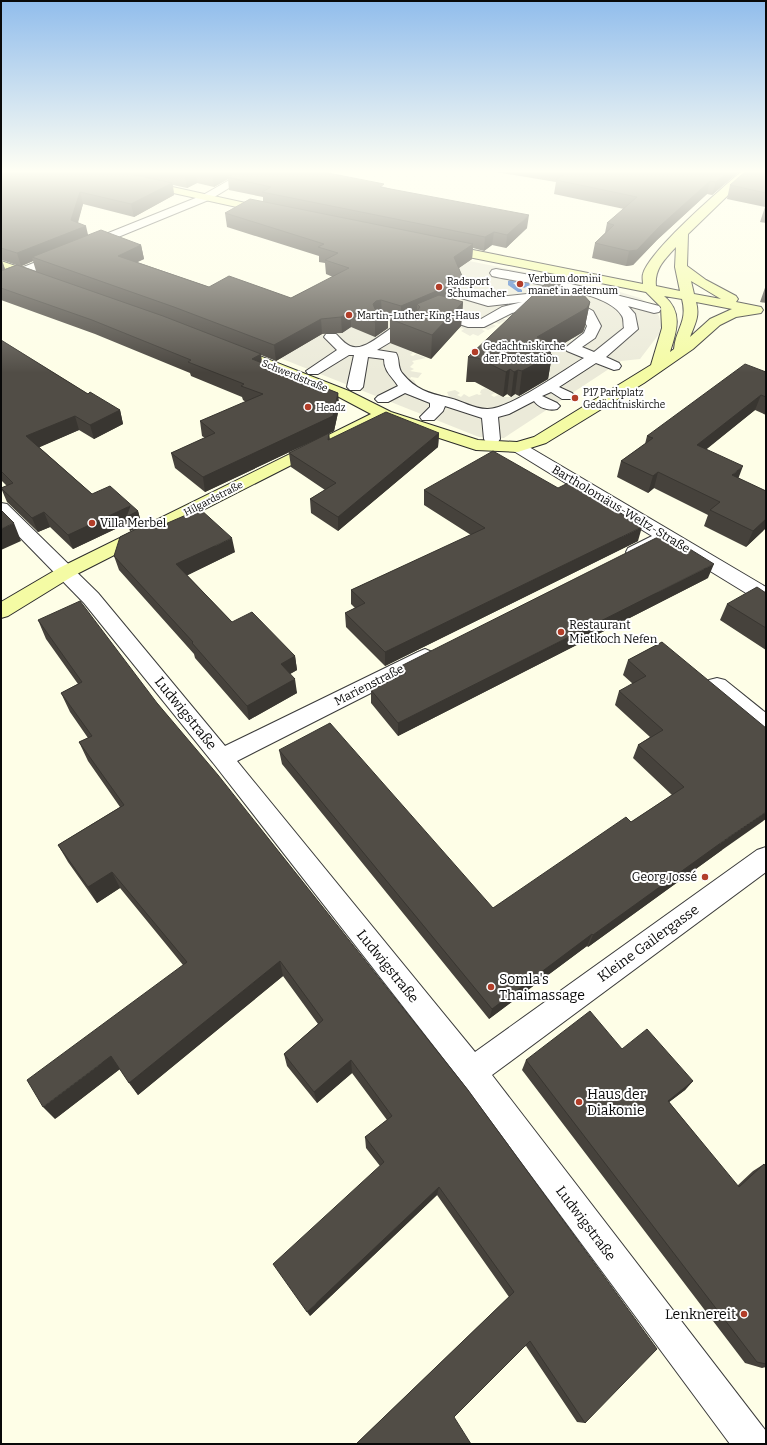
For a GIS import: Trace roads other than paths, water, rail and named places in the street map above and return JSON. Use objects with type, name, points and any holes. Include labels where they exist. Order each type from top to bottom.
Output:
[{"type":"street","points":[[1,281],[104,238]]},
{"type":"street","points":[[658,366],[669,325],[668,309],[650,289],[649,274],[656,262],[678,238]]},
{"type":"street","points":[[681,351],[682,339],[691,318],[692,310],[681,267],[682,238]]},
{"type":"street","points":[[431,246],[761,311]]},
{"type":"street","points":[[1,265],[51,283]]},
{"type":"street","points":[[681,267],[723,296],[761,311]]},
{"type":"street","points":[[491,276],[618,343]]},
{"type":"street","points":[[491,276],[546,306],[631,329]]},
{"type":"street","points":[[491,276],[546,306],[631,329]]},
{"type":"street","points":[[546,306],[606,292]]},
{"type":"street","points":[[408,391],[391,366],[391,356],[393,351],[411,331],[437,312],[546,306],[654,309],[606,292],[546,306],[484,324],[468,323],[452,312]]},
{"type":"street","points":[[668,309],[675,303],[689,297]]},
{"type":"street","points":[[546,306],[572,348],[614,366]]},
{"type":"street","points":[[518,447],[540,440],[658,366],[681,351],[721,319],[741,311],[761,311]]},
{"type":"street","points":[[362,353],[452,312]]},
{"type":"street","points":[[383,398],[408,391],[466,409],[490,414],[505,412],[549,392],[618,343],[631,329]]},
{"type":"street","points":[[330,337],[346,350],[391,356]]},
{"type":"street","name":"Schwerdstraße","points":[[222,346],[344,394],[385,416],[476,445],[518,447]]},
{"type":"street","points":[[313,371],[346,350]]},
{"type":"street","points":[[355,387],[362,353]]},
{"type":"street","points":[[428,417],[443,402]]},
{"type":"street","points":[[490,414],[492,439]]},
{"type":"street","name":"Hilgardstraße","points":[[1,611],[66,572],[370,419],[385,416]]},
{"type":"street","name":"Bartholomäus-Weltz-Straße","points":[[518,447],[766,596]]},
{"type":"street","name":"Ludwigstraße","points":[[1,508],[66,572],[128,642],[222,758],[472,1072],[752,1444]]},
{"type":"street","points":[[617,561],[666,536]]},
{"type":"street","name":"Marienstraße","points":[[222,758],[441,649]]},
{"type":"street","points":[[717,686],[766,725]]},
{"type":"street","name":"Kleine Gailergasse","points":[[472,1072],[766,858]]},
{"type":"waterway","points":[[520,291],[511,285],[510,282],[517,279],[524,280],[527,285],[524,286]]},
{"type":"place","name":"Verbum domini manet in aeternum","points":[[520,284]]},
{"type":"place","name":"Radsport Schumacher","points":[[439,287]]},
{"type":"place","name":"Martin-Luther-King-Haus","points":[[349,315]]},
{"type":"place","name":"Gedächtniskirche der Protestation","points":[[475,352]]},
{"type":"place","name":"P17 Parkplatz Gedächtniskirche","points":[[575,398]]},
{"type":"place","name":"Headz","points":[[308,407]]},
{"type":"place","name":"Villa Merbel","points":[[92,523]]},
{"type":"place","name":"Restaurant Mietkoch Nefen","points":[[561,632]]},
{"type":"place","name":"Georg Jossé","points":[[705,877]]},
{"type":"place","name":"Somla's Thaimassage","points":[[491,987]]},
{"type":"place","name":"Haus der Diakonie","points":[[579,1102]]},
{"type":"place","name":"Lenknereit","points":[[744,1314]]}]
